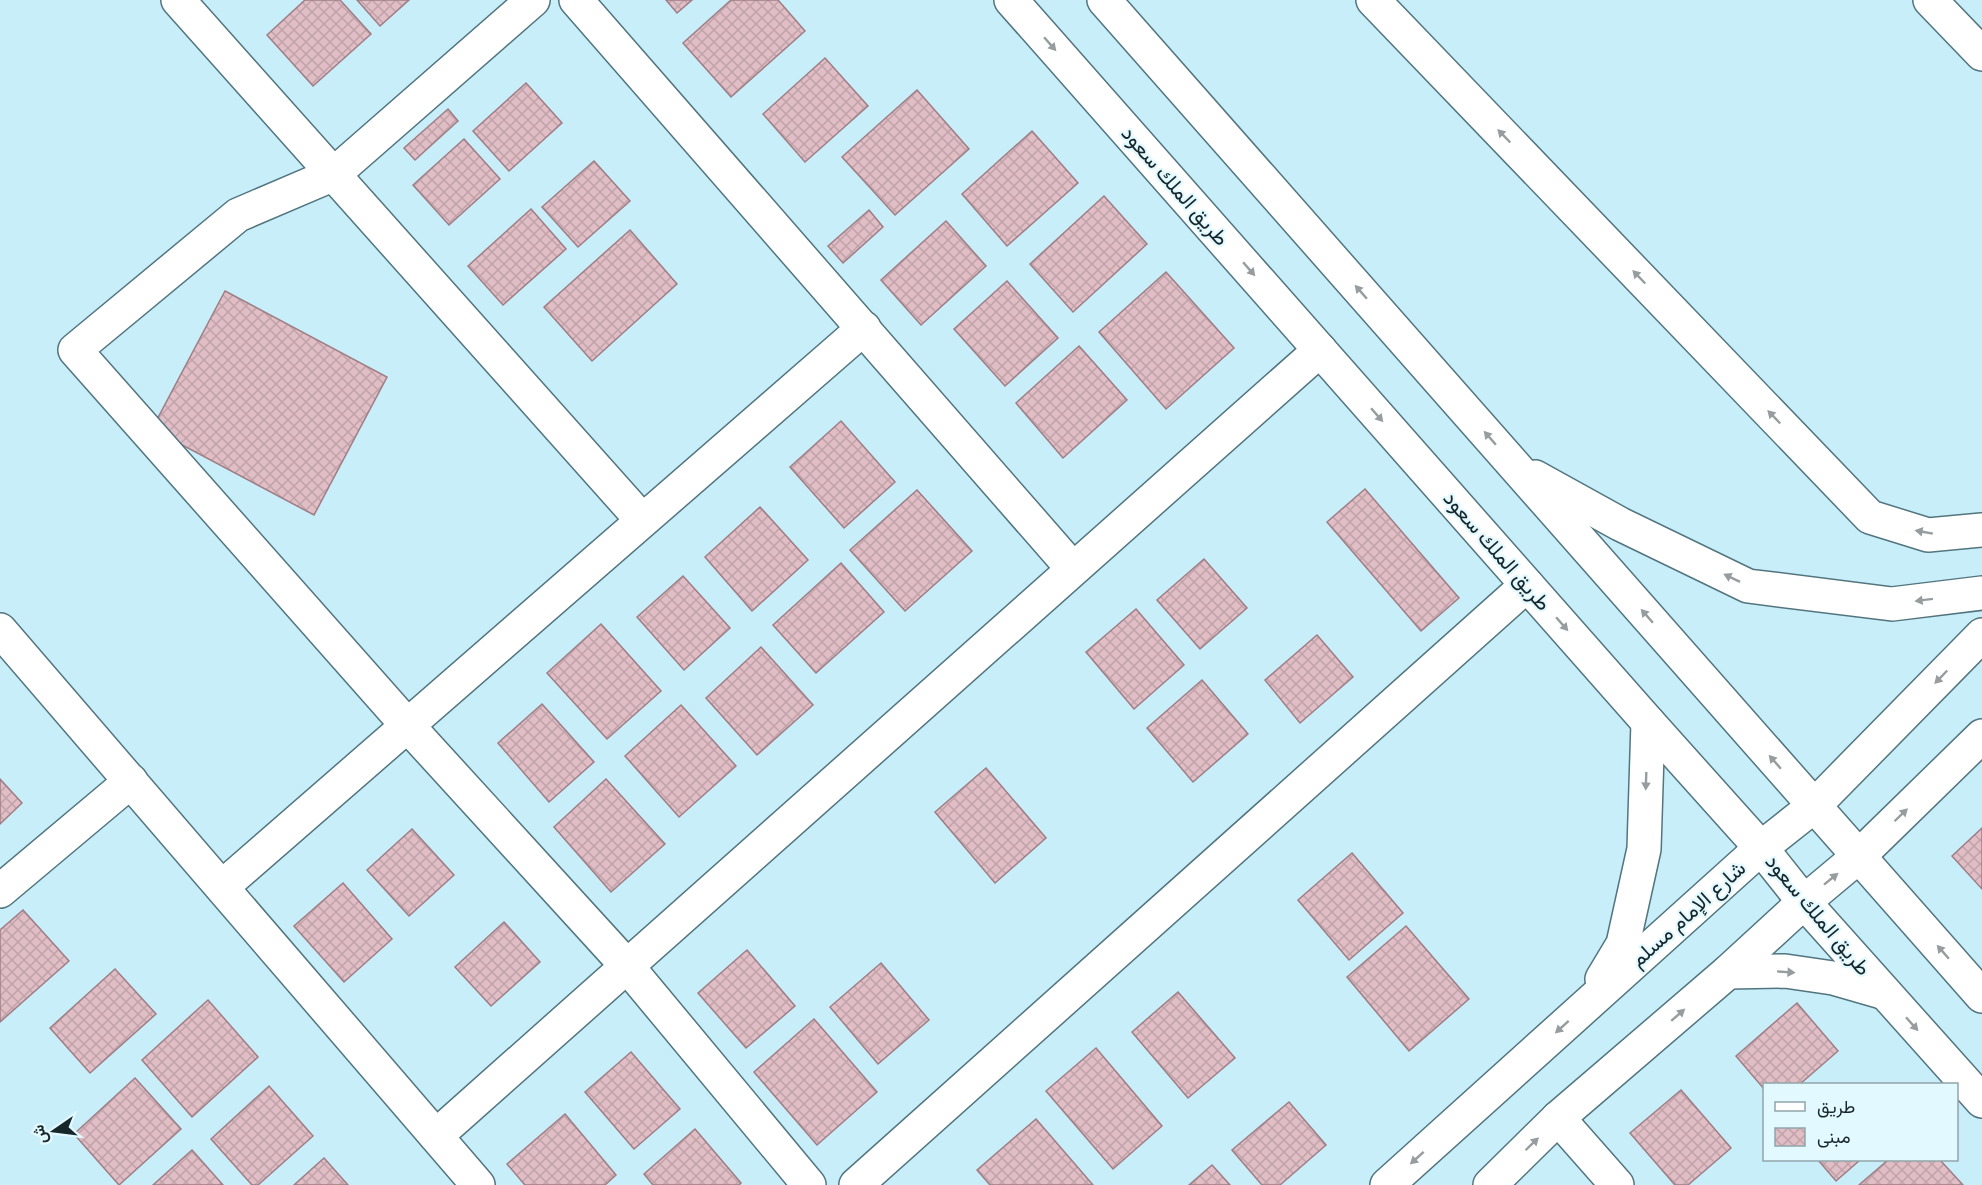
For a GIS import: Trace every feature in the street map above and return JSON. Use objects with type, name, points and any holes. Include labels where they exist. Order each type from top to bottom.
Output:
[{"type":"street","points":[[178,0],[642,520]]},
{"type":"street","points":[[533,0],[334,174],[238,215],[75,350],[407,726],[627,966],[809,1185]]},
{"type":"street","points":[[576,0],[1073,568]]},
{"type":"street","name":"طريق الملك سعود","points":[[1011,0],[1761,848],[1803,902],[1982,1101]]},
{"type":"street","points":[[1104,0],[1982,996]]},
{"type":"street","points":[[1373,0],[1869,517],[1928,535],[1982,530]]},
{"type":"street","points":[[1930,0],[1975,34]]},
{"type":"street","points":[[222,887],[864,328]]},
{"type":"street","points":[[436,1136],[1320,350]]},
{"type":"street","points":[[1513,464],[1620,524],[1748,586],[1892,604],[1982,593]]},
{"type":"street","points":[[856,1185],[1527,585]]},
{"type":"street","points":[[0,630],[478,1185]]},
{"type":"street","name":"شارع الإمام مسلم","points":[[1387,1185],[1761,848],[1814,806],[1982,635]]},
{"type":"street","points":[[1586,1006],[1623,944],[1644,849],[1648,722]]},
{"type":"street","points":[[1490,1185],[1558,1118],[1728,972],[1803,902],[1859,856],[1982,736]]},
{"type":"street","points":[[0,891],[130,781]]},
{"type":"street","points":[[1728,972],[1785,971],[1833,978],[1885,993]]},
{"type":"street","points":[[1558,1118],[1617,1185]]},
{"type":"building","points":[[305,0],[340,0],[371,34],[313,86],[267,35]]},
{"type":"building","points":[[357,0],[409,0],[380,26]]},
{"type":"building","points":[[666,0],[692,0],[677,13]]},
{"type":"building","points":[[731,0],[778,0],[805,31],[731,97],[683,43]]},
{"type":"building","points":[[825,58],[868,106],[805,162],[763,114]]},
{"type":"building","points":[[526,83],[562,123],[509,171],[473,131]]},
{"type":"building","points":[[917,90],[969,149],[895,215],[842,157]]},
{"type":"building","points":[[448,109],[458,121],[415,160],[404,148]]},
{"type":"building","points":[[1032,131],[1078,183],[1007,246],[962,194]]},
{"type":"building","points":[[464,139],[500,179],[449,225],[413,185]]},
{"type":"building","points":[[594,161],[630,201],[578,247],[542,207]]},
{"type":"building","points":[[1104,196],[1147,244],[1073,312],[1030,264]]},
{"type":"building","points":[[531,209],[566,249],[503,305],[468,266]]},
{"type":"building","points":[[869,210],[883,227],[843,263],[828,246]]},
{"type":"building","points":[[946,221],[986,266],[921,325],[881,280]]},
{"type":"building","points":[[630,230],[677,284],[592,361],[544,307]]},
{"type":"building","points":[[1166,272],[1234,348],[1166,409],[1099,332]]},
{"type":"building","points":[[1007,281],[1058,338],[1005,386],[954,329]]},
{"type":"building","points":[[225,291],[387,377],[314,515],[152,429]]},
{"type":"building","points":[[1079,346],[1127,400],[1063,458],[1016,403]]},
{"type":"building","points":[[841,421],[895,482],[844,528],[790,467]]},
{"type":"building","points":[[1365,489],[1459,598],[1421,631],[1327,522]]},
{"type":"building","points":[[917,490],[972,551],[905,611],[850,550]]},
{"type":"building","points":[[760,507],[808,560],[752,611],[705,557]]},
{"type":"building","points":[[1204,559],[1247,608],[1200,649],[1157,600]]},
{"type":"building","points":[[841,563],[884,612],[816,673],[773,625]]},
{"type":"building","points":[[683,576],[730,628],[684,670],[637,617]]},
{"type":"building","points":[[1136,609],[1184,665],[1134,709],[1086,652]]},
{"type":"building","points":[[601,624],[661,691],[607,739],[547,673]]},
{"type":"building","points":[[1317,635],[1353,677],[1300,723],[1265,680]]},
{"type":"building","points":[[761,647],[813,705],[757,755],[706,698]]},
{"type":"building","points":[[1202,680],[1248,734],[1193,782],[1147,728]]},
{"type":"building","points":[[542,704],[594,762],[549,802],[498,743]]},
{"type":"building","points":[[681,705],[736,766],[679,817],[625,756]]},
{"type":"building","points":[[986,768],[1046,838],[995,883],[935,812]]},
{"type":"building","points":[[0,779],[22,803],[0,824]]},
{"type":"building","points":[[606,779],[665,844],[611,892],[554,827]]},
{"type":"building","points":[[1982,828],[1982,889],[1952,856]]},
{"type":"building","points":[[412,829],[454,875],[409,916],[367,870]]},
{"type":"building","points":[[1352,853],[1403,913],[1349,960],[1298,900]]},
{"type":"building","points":[[343,883],[392,939],[344,982],[294,926]]},
{"type":"building","points":[[23,910],[69,961],[0,1022],[0,930]]},
{"type":"building","points":[[504,922],[540,962],[491,1006],[455,967]]},
{"type":"building","points":[[1406,926],[1469,999],[1409,1051],[1347,977]]},
{"type":"building","points":[[747,950],[795,1006],[746,1048],[698,993]]},
{"type":"building","points":[[881,963],[929,1020],[878,1064],[830,1007]]},
{"type":"building","points":[[115,969],[156,1014],[90,1073],[50,1028]]},
{"type":"building","points":[[1178,992],[1235,1058],[1188,1098],[1132,1032]]},
{"type":"building","points":[[208,1000],[258,1057],[192,1117],[142,1060]]},
{"type":"building","points":[[1797,1003],[1838,1051],[1801,1083],[1763,1083],[1763,1088],[1736,1056]]},
{"type":"building","points":[[814,1019],[877,1092],[817,1145],[754,1072]]},
{"type":"building","points":[[1096,1048],[1162,1126],[1113,1169],[1046,1091]]},
{"type":"building","points":[[631,1052],[680,1109],[634,1149],[585,1092]]},
{"type":"building","points":[[135,1078],[181,1129],[119,1185],[74,1134]]},
{"type":"building","points":[[269,1086],[313,1136],[258,1185],[252,1185],[211,1139]]},
{"type":"building","points":[[1681,1090],[1731,1148],[1688,1185],[1675,1185],[1630,1133]]},
{"type":"building","points":[[1289,1102],[1326,1145],[1280,1185],[1262,1185],[1232,1150]]},
{"type":"building","points":[[565,1114],[616,1175],[605,1185],[525,1185],[507,1164]]},
{"type":"building","points":[[1036,1119],[1093,1185],[990,1185],[977,1170]]},
{"type":"building","points":[[695,1129],[741,1183],[739,1185],[653,1185],[644,1174]]},
{"type":"building","points":[[192,1150],[223,1185],[153,1185]]},
{"type":"building","points":[[324,1158],[348,1185],[294,1185]]},
{"type":"building","points":[[1819,1161],[1859,1161],[1836,1181]]},
{"type":"building","points":[[1887,1161],[1941,1161],[1963,1185],[1859,1185]]},
{"type":"building","points":[[1212,1165],[1230,1185],[1189,1185]]}]
